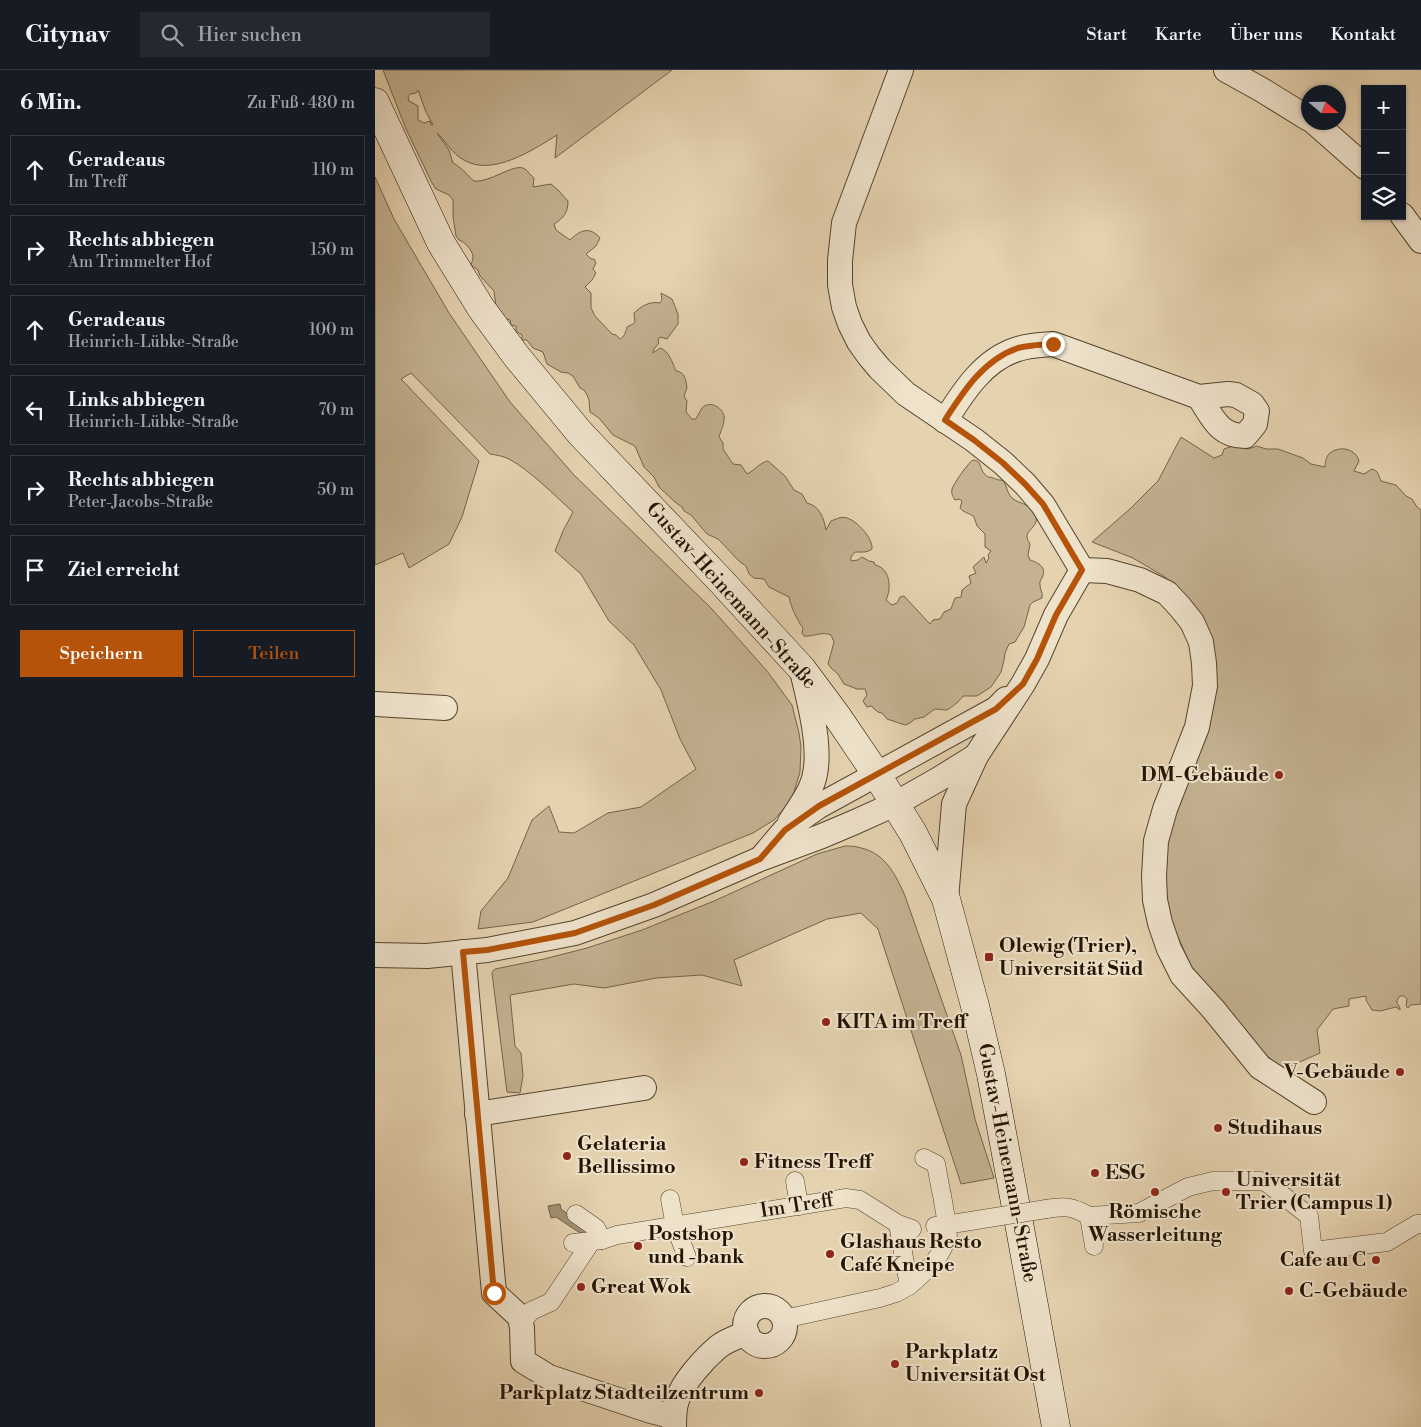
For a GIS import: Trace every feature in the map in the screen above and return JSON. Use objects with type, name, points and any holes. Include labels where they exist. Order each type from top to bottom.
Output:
[{"type":"main road","name":"Gustav-Heinemann-Straße","points":[[375,102],[441,243],[481,308],[517,357],[580,433],[802,669],[877,775],[913,833],[946,899],[964,961],[991,1074],[1057,1427]]},
{"type":"street","points":[[901,70],[844,223],[840,260],[840,285],[844,306],[859,342],[880,369],[906,394],[974,440],[1003,463],[1025,484],[1043,504],[1082,570]]},
{"type":"street","points":[[1226,70],[1301,114]]},
{"type":"street","points":[[1323,130],[1361,163]]},
{"type":"street","points":[[1406,220],[1421,241]]},
{"type":"street","points":[[945,420],[960,397],[989,365],[1010,352],[1036,345],[1053,344],[1199,397]]},
{"type":"street","points":[[946,899],[954,804],[976,756],[1023,684],[1037,659],[1056,615],[1082,570]]},
{"type":"street","points":[[1082,570],[1107,571],[1140,580],[1167,593],[1192,622],[1201,642],[1205,686],[1197,727],[1165,809],[1156,841],[1154,876],[1158,915],[1169,949],[1182,975],[1213,1009],[1259,1067],[1314,1102]]},
{"type":"street","points":[[760,859],[785,830],[806,797],[815,774],[816,748],[814,725],[802,669]]},
{"type":"street","points":[[785,830],[819,806],[996,709],[1023,684]]},
{"type":"street","points":[[375,704],[445,708]]},
{"type":"street","points":[[375,955],[427,956],[487,950],[575,933],[654,905],[895,804],[976,756]]},
{"type":"street","points":[[463,952],[494,1293],[520,1317],[522,1322],[523,1361],[549,1377],[626,1404],[663,1414],[674,1421],[680,1392],[692,1374],[718,1347],[735,1337],[747,1333],[746,1320],[755,1309],[769,1306],[781,1313],[784,1319],[880,1298],[897,1293],[909,1286],[931,1266],[948,1238],[936,1164],[924,1158]]},
{"type":"street","points":[[477,1114],[644,1088]]},
{"type":"street","points":[[795,1181],[799,1206]]},
{"type":"street","points":[[946,1225],[1067,1206],[1078,1209],[1089,1216],[1139,1213],[1188,1187],[1213,1181],[1261,1181],[1267,1183],[1309,1216],[1313,1250],[1387,1242],[1417,1224],[1421,1224]]},
{"type":"street","name":"Im Treff","points":[[573,1243],[597,1241],[617,1235],[846,1198],[860,1200],[904,1231],[909,1286]]},
{"type":"street","points":[[671,1199],[675,1226],[687,1257]]},
{"type":"street","points":[[522,1322],[531,1311],[551,1302],[555,1288],[568,1268],[597,1241],[596,1228],[575,1214]]},
{"type":"street","points":[[1089,1216],[1094,1246]]},
{"type":"shaded area","points":[[383,70],[672,70],[555,158],[557,135],[512,160],[487,165],[475,164],[464,160],[452,151],[437,133],[449,150],[453,163],[474,181],[487,179],[515,168],[521,168],[525,169],[534,178],[533,187],[551,184],[568,201],[565,214],[554,224],[556,230],[570,240],[577,234],[585,231],[593,232],[600,238],[596,246],[586,254],[591,259],[594,259],[596,263],[593,269],[596,273],[585,287],[591,293],[591,308],[595,316],[612,334],[620,339],[625,334],[627,327],[635,322],[634,313],[646,305],[660,303],[662,300],[661,293],[672,299],[678,314],[678,324],[667,339],[660,337],[653,353],[660,348],[663,349],[670,357],[676,371],[685,377],[687,388],[684,396],[687,401],[686,412],[692,419],[696,419],[705,406],[712,405],[718,407],[724,416],[719,437],[723,443],[723,449],[733,464],[741,465],[747,474],[768,461],[785,476],[794,490],[802,494],[807,503],[818,510],[823,517],[826,530],[831,521],[845,517],[860,526],[870,540],[872,549],[866,552],[855,552],[851,557],[851,561],[862,557],[874,562],[875,565],[884,570],[889,584],[886,600],[892,605],[897,603],[900,597],[904,596],[930,624],[933,620],[940,619],[944,612],[951,609],[955,598],[961,597],[962,590],[971,583],[969,576],[976,573],[973,567],[984,557],[986,563],[989,558],[988,555],[991,551],[985,547],[985,534],[977,526],[974,517],[960,508],[962,501],[959,499],[955,500],[952,494],[955,482],[973,460],[979,463],[983,473],[988,477],[1003,480],[1012,498],[1032,509],[1036,521],[1027,536],[1030,544],[1028,555],[1030,560],[1043,568],[1040,583],[1042,598],[1030,605],[1024,627],[1015,642],[1009,644],[1001,672],[991,687],[977,696],[963,696],[947,710],[935,709],[924,717],[915,719],[905,725],[887,719],[872,706],[867,707],[863,701],[867,695],[865,689],[857,689],[844,684],[838,674],[828,664],[834,642],[831,635],[804,636],[802,633],[803,628],[794,613],[789,597],[769,587],[764,579],[754,578],[749,574],[746,566],[718,539],[707,534],[691,515],[684,511],[682,507],[659,487],[654,477],[644,467],[635,446],[613,435],[599,418],[590,412],[587,395],[573,376],[547,364],[543,352],[533,348],[527,340],[522,340],[522,335],[516,331],[516,326],[511,325],[510,320],[503,318],[496,307],[494,291],[480,276],[478,270],[471,265],[473,256],[471,251],[456,236],[453,200],[449,195],[436,189],[432,183],[406,129]],"holes":[[[418,90],[433,125],[431,125],[430,121],[424,123],[418,120],[418,106],[409,101],[408,97],[410,94],[416,93]]]},
{"type":"shaded area","points":[[375,177],[394,219],[449,313],[510,402],[574,475],[711,608],[767,671],[792,705],[799,733],[801,747],[800,772],[789,803],[774,820],[753,833],[533,922],[478,929],[481,911],[508,878],[532,820],[549,806],[559,832],[574,833],[608,813],[641,807],[696,769],[680,739],[661,690],[634,645],[609,621],[581,574],[555,551],[573,512],[526,470],[509,459],[490,454],[411,373],[401,379],[479,461],[462,517],[449,544],[409,568],[403,553],[375,565]]},
{"type":"shaded area","points":[[1181,437],[1214,458],[1222,455],[1224,449],[1233,446],[1248,449],[1257,446],[1266,449],[1278,449],[1303,458],[1311,464],[1325,467],[1330,453],[1338,449],[1351,451],[1359,461],[1354,471],[1364,474],[1372,469],[1376,471],[1381,481],[1396,485],[1421,510],[1421,1004],[1411,1005],[1408,1008],[1406,1006],[1407,999],[1404,996],[1400,996],[1397,1003],[1400,1010],[1396,1007],[1380,1011],[1372,1010],[1366,1000],[1366,996],[1349,999],[1349,1006],[1333,1009],[1317,1030],[1320,1053],[1284,1069],[1259,1050],[1191,966],[1175,930],[1161,887],[1171,810],[1214,692],[1187,597],[1165,577],[1133,558],[1092,542],[1131,508],[1158,481]]},
{"type":"shaded area","points":[[845,846],[859,847],[877,855],[889,866],[902,888],[961,1055],[975,1119],[994,1178],[961,1184],[878,929],[861,913],[827,919],[734,960],[742,986],[702,975],[656,978],[604,988],[574,984],[510,995],[515,1046],[521,1053],[523,1076],[520,1093],[507,1092],[492,973],[495,969],[587,948],[642,930],[714,901],[817,854]]},
{"type":"shaded area","points":[[560,1204],[561,1209],[588,1229],[592,1237],[583,1235],[556,1217],[551,1218],[548,1206]]},
{"type":"place","name":"DM-Gebäude","points":[[1279,775]]},
{"type":"place","name":"Olewig (Trier), Universität Süd","points":[[989,957]]},
{"type":"place","name":"KITA im Treff","points":[[826,1022]]},
{"type":"place","name":"V-Gebäude","points":[[1400,1072]]},
{"type":"place","name":"Studihaus","points":[[1218,1128]]},
{"type":"place","name":"Gelateria Bellissimo","points":[[567,1156]]},
{"type":"place","name":"Fitness Treff","points":[[744,1162]]},
{"type":"place","name":"ESG","points":[[1095,1173]]},
{"type":"place","name":"Römische Wasserleitung","points":[[1155,1192]]},
{"type":"place","name":"Universität Trier (Campus 1)","points":[[1226,1192]]},
{"type":"place","name":"Postshop und -bank","points":[[638,1246]]},
{"type":"place","name":"Glashaus Resto Café Kneipe","points":[[830,1254]]},
{"type":"place","name":"Cafe au C","points":[[1376,1260]]},
{"type":"place","name":"Great Wok","points":[[581,1287]]},
{"type":"place","name":"C-Gebäude","points":[[1289,1291]]},
{"type":"place","name":"Parkplatz Universität Ost","points":[[895,1364]]},
{"type":"place","name":"Parkplatz Stadteilzentrum","points":[[759,1393]]},
{"type":"route","points":[[494,1293],[463,952],[487,950],[575,933],[654,905],[760,859],[785,830],[819,806],[996,709],[1023,684],[1037,659],[1056,615],[1082,570],[1043,504],[1025,484],[1003,463],[945,420],[960,397],[979,374],[1000,357],[1020,348],[1053,344]]}]
